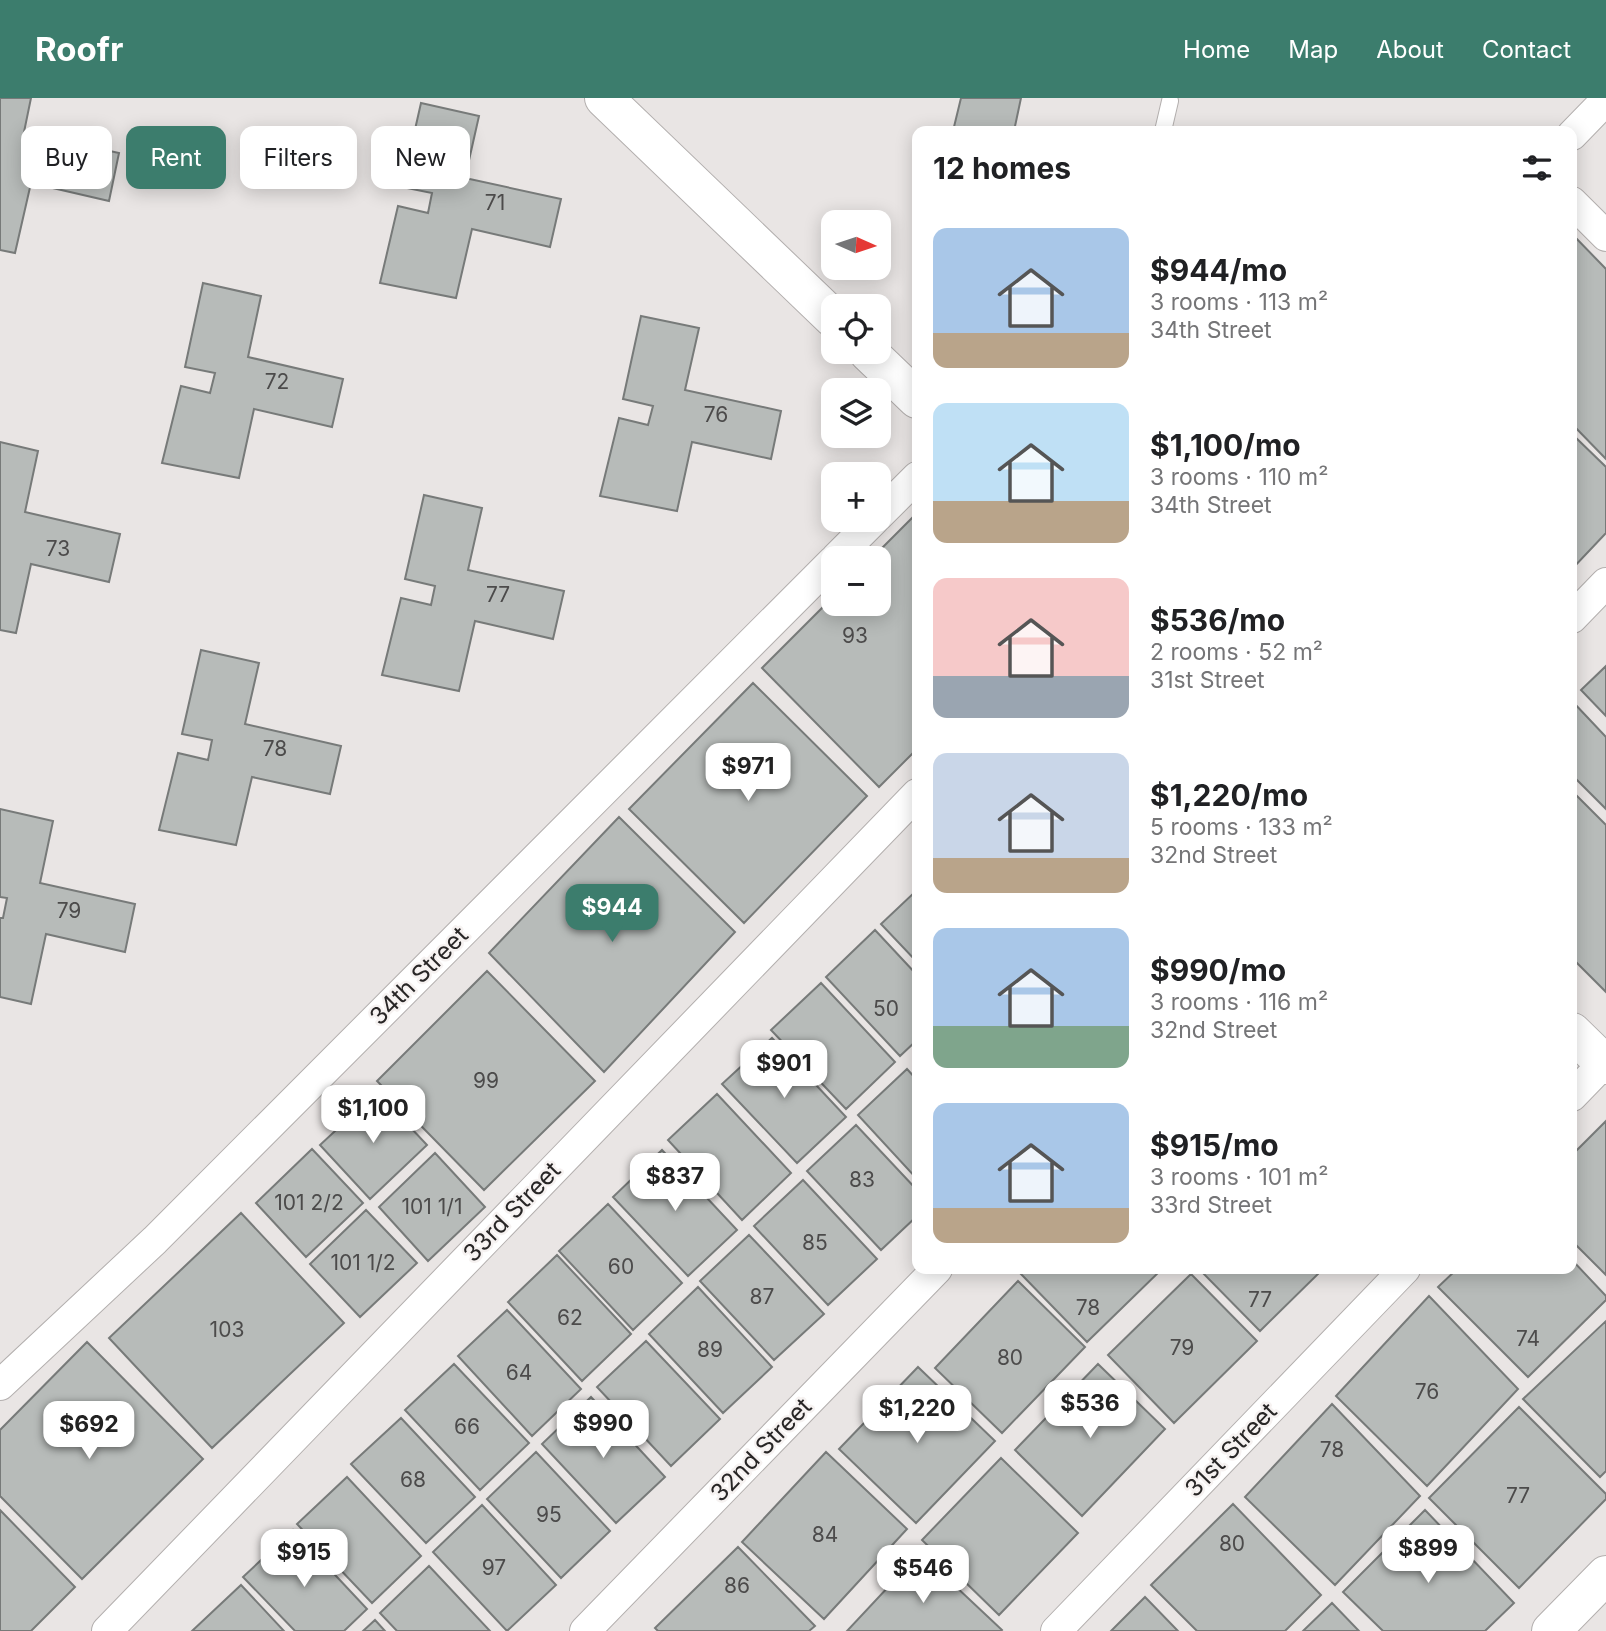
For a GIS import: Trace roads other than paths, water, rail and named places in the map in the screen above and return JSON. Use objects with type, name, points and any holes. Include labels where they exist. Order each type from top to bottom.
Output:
[{"type":"street","points":[[620,100],[838,294]]},
{"type":"street","points":[[620,100],[821,306]]},
{"type":"street","points":[[1577,130],[1606,100]]},
{"type":"street","points":[[1577,207],[1606,236]]},
{"type":"street","points":[[891,344],[912,364]]},
{"type":"street","points":[[881,364],[912,394]]},
{"type":"street","points":[[891,503],[912,482]]},
{"type":"street","name":"34th Street","points":[[848,546],[862,532]]},
{"type":"street","name":"34th Street","points":[[0,1385],[155,1240],[821,573]]},
{"type":"street","points":[[1577,613],[1606,583]]},
{"type":"street","name":"33rd Street","points":[[107,1631],[912,799]]},
{"type":"street","points":[[1577,1011],[1605,1056]]},
{"type":"street","points":[[1577,1036],[1605,1056]]},
{"type":"street","points":[[1577,1090],[1605,1056]]},
{"type":"street","name":"32nd Street","points":[[584,1631],[932,1274]]},
{"type":"street","name":"31st Street","points":[[1056,1631],[1400,1274]]},
{"type":"street","points":[[1551,1631],[1606,1575]]},
{"type":"street","points":[[1583,1631],[1606,1607]]},
{"type":"lane","points":[[1164,126],[1170,102]]}]
